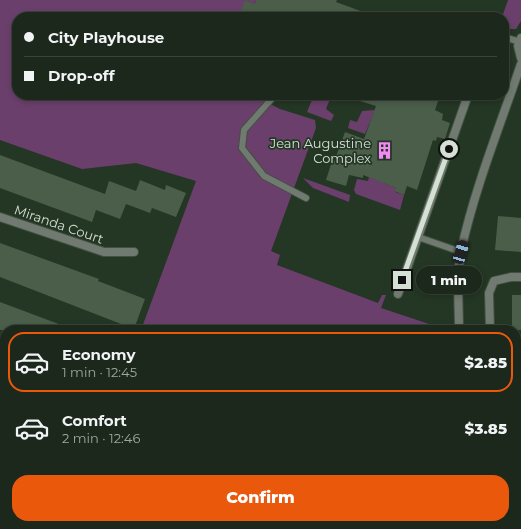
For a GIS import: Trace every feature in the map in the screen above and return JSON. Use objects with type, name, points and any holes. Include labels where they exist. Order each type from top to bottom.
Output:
[{"type":"street","points":[[520,40],[518,46],[521,58]]},
{"type":"street","points":[[509,99],[521,64]]},
{"type":"street","points":[[398,294],[466,100]]},
{"type":"street","points":[[459,325],[458,294],[461,252],[481,180],[509,100]]},
{"type":"street","name":"Miranda Court","points":[[0,217],[104,252],[134,252]]},
{"type":"street","points":[[490,325],[489,293],[494,281],[511,277],[521,277]]},
{"type":"lane","points":[[509,38],[520,40]]},
{"type":"lane","points":[[271,100],[244,130],[242,148],[264,176],[306,198]]},
{"type":"lane","points":[[418,237],[461,252]]},
{"type":"shaded area","points":[[0,0],[256,0],[255,4],[247,1],[242,12],[12,12],[12,100],[263,100],[280,109],[315,120],[316,128],[271,251],[280,255],[277,265],[378,303],[382,295],[386,295],[381,308],[429,325],[143,325],[196,181],[136,163],[82,169],[0,140]]},
{"type":"shaded area","points":[[508,0],[521,0],[521,21],[516,29],[509,29],[509,12],[504,12]]},
{"type":"shaded area","points":[[312,100],[330,100],[326,109],[334,115],[331,121],[307,112]]},
{"type":"shaded area","points":[[375,110],[365,134],[348,128],[350,120],[357,122],[362,111]]},
{"type":"shaded area","points":[[369,177],[396,188],[395,192],[404,195],[400,210],[356,194],[354,190],[357,179],[368,181]]},
{"type":"shaded area","points":[[303,178],[350,195],[349,202],[313,188]]},
{"type":"building","points":[[245,0],[255,4],[256,0],[337,0],[336,2],[363,12],[241,12]]},
{"type":"building","name":"Jean Augustine Complex","points":[[357,100],[438,100],[435,110],[443,114],[442,120],[450,123],[445,139],[437,137],[436,141],[433,140],[417,190],[407,186],[404,195],[394,191],[396,188],[363,175],[363,178],[349,175],[346,186],[326,180],[332,161],[334,162],[345,132],[364,139],[376,106]]},
{"type":"building","points":[[0,155],[105,194],[109,181],[136,191],[140,180],[165,190],[166,185],[186,193],[176,217],[152,208],[150,213],[126,204],[120,219],[96,210],[92,222],[0,188]]},
{"type":"building","points":[[498,216],[521,218],[521,252],[495,250]]},
{"type":"building","points":[[0,243],[99,279],[98,281],[145,299],[135,325],[124,325],[0,277]]},
{"type":"building","points":[[512,295],[521,295],[521,325],[512,325]]},
{"type":"building","points":[[0,302],[61,325],[0,325]]},
{"type":"place","name":"Jean Augustine Complex","points":[[384,150]]},
{"type":"route","points":[[402,280],[449,149]]}]
